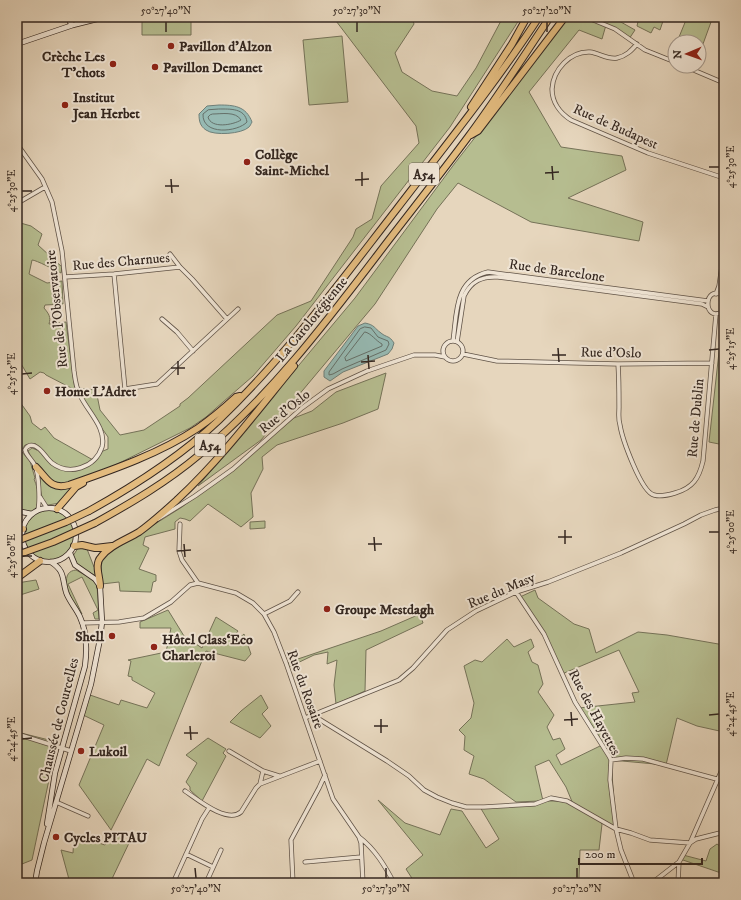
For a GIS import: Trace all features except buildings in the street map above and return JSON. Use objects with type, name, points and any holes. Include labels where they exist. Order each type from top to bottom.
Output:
[{"type":"highway","points":[[468,116],[472,105],[512,44],[527,17]]},
{"type":"highway","name":"La Carolorégienne","points":[[17,541],[66,522],[123,492],[162,466],[219,420],[245,394],[271,367],[309,321],[468,116],[539,17]]},
{"type":"highway","name":"La Carolorégienne","points":[[17,555],[53,542],[95,523],[130,503],[164,481],[198,456],[257,401],[308,344],[338,307],[468,137],[550,17]]},
{"type":"highway","points":[[468,137],[478,131],[565,17]]},
{"type":"highway","points":[[100,586],[98,574],[99,558],[115,545],[130,538],[153,521],[178,498],[218,456],[302,356],[308,344]]},
{"type":"highway","points":[[36,467],[48,481],[58,486],[69,486],[144,456],[184,436],[218,412],[236,397],[245,394]]},
{"type":"highway","points":[[57,509],[76,487],[89,478]]},
{"type":"highway","points":[[74,546],[82,545],[95,548],[115,545]]},
{"type":"highway","points":[[17,578],[40,561]]},
{"type":"main road","points":[[17,44],[70,21],[105,17]]},
{"type":"main road","points":[[47,508],[57,509],[64,513],[74,524],[76,536],[74,546],[70,553],[59,561],[40,561],[27,551],[20,530],[32,514],[38,510],[47,508]]},
{"type":"main road","points":[[17,511],[32,514]]},
{"type":"main road","points":[[17,511],[26,522]]},
{"type":"main road","points":[[70,553],[74,565],[95,579],[100,586]]},
{"type":"main road","name":"Chaussée de Courcelles","points":[[44,843],[55,773],[85,666],[86,651],[82,623],[66,592],[62,572],[60,568],[52,562]]},
{"type":"main road","name":"Chaussée de Courcelles","points":[[35,883],[44,843],[90,684],[100,639],[102,622],[100,586]]},
{"type":"main road","points":[[51,800],[56,802]]},
{"type":"street","points":[[17,19],[43,17]]},
{"type":"street","points":[[586,17],[615,29],[645,50],[667,59]]},
{"type":"street","name":"Rue de Budapest","points":[[637,44],[628,54],[617,58],[611,59],[602,55],[588,52],[577,54],[570,58],[563,64],[553,80],[554,100],[559,109],[571,120],[630,145],[660,157],[724,178]]},
{"type":"street","points":[[703,74],[724,83]]},
{"type":"street","name":"Rue de l'Observatoire","points":[[17,144],[42,180],[52,202],[58,229],[65,277],[76,384],[80,395],[101,430],[103,438],[102,447],[98,457],[90,464],[72,470],[60,468],[51,462],[36,446],[27,446],[25,450],[36,467],[39,496],[38,510]]},
{"type":"street","points":[[17,200],[22,201],[45,187]]},
{"type":"street","points":[[716,294],[719,286],[724,252]]},
{"type":"street","points":[[170,254],[180,268],[192,279],[227,319]]},
{"type":"street","name":"Rue des Charnues","points":[[65,277],[180,268]]},
{"type":"street","name":"Rue de Barcelone","points":[[455,342],[460,294],[470,280],[479,274],[488,272],[708,301]]},
{"type":"street","points":[[114,274],[125,389],[157,384],[238,309]]},
{"type":"street","name":"Rue de Barcelone","points":[[455,342],[464,296],[467,289],[481,278],[488,276],[702,304],[708,307]]},
{"type":"street","points":[[724,277],[723,296],[716,294],[711,296],[708,301],[708,307],[711,312],[716,314],[724,311]]},
{"type":"street","name":"Rue de Dublin","points":[[618,364],[619,424],[627,451],[646,491],[653,495],[665,496],[681,491],[693,483],[700,474],[703,461],[716,314]]},
{"type":"street","points":[[162,319],[173,328],[193,351]]},
{"type":"street","points":[[450,342],[455,342],[462,347],[463,354],[460,359],[450,361],[445,357],[445,347],[450,342]]},
{"type":"street","name":"Rue d'Oslo","points":[[463,354],[497,361],[618,364],[712,363]]},
{"type":"street","name":"Rue d'Oslo","points":[[153,521],[195,496],[233,469],[302,408],[328,389],[367,371],[414,355],[435,355],[445,357]]},
{"type":"street","name":"Rue de l'Observatoire","points":[[39,496],[47,508]]},
{"type":"street","name":"Rue du Masy","points":[[305,718],[314,716],[398,680],[413,668],[438,639],[451,627],[476,611],[516,592],[548,582],[621,553],[701,515],[724,508]]},
{"type":"street","points":[[82,623],[134,621],[144,618],[171,602],[190,585],[198,583],[182,560],[179,551],[180,524]]},
{"type":"street","name":"Rue du Rosaire","points":[[198,583],[236,592],[253,603],[264,614],[274,632],[283,656],[333,799],[359,838]]},
{"type":"street","points":[[264,614],[290,601],[298,592]]},
{"type":"street","name":"Rue des Hayettes","points":[[516,592],[544,634],[575,702],[611,760],[610,780],[616,829],[621,850],[634,883]]},
{"type":"street","points":[[314,716],[387,761],[409,776],[424,790],[452,803],[466,807],[484,807],[535,804],[551,798],[567,801],[616,829],[650,840],[690,842],[696,839],[724,834]]},
{"type":"street","points":[[17,734],[71,751]]},
{"type":"street","points":[[229,751],[263,771],[279,776]]},
{"type":"street","points":[[611,760],[626,758],[643,759],[724,781]]},
{"type":"street","points":[[185,791],[209,808],[231,816],[239,814],[260,784],[320,761]]},
{"type":"street","points":[[652,883],[679,862],[690,842],[724,765]]},
{"type":"street","points":[[260,784],[263,771]]},
{"type":"street","points":[[293,883],[291,845],[293,835],[312,802],[325,775]]},
{"type":"street","name":"Chaussée de Courcelles","points":[[56,802],[88,816]]},
{"type":"street","points":[[173,883],[202,819],[209,808]]},
{"type":"street","points":[[359,838],[363,883]]},
{"type":"street","points":[[359,838],[377,854],[394,883]]},
{"type":"street","points":[[206,883],[221,850]]},
{"type":"street","points":[[186,854],[213,867]]},
{"type":"street","points":[[305,862],[361,857]]},
{"type":"street","points":[[678,883],[679,862]]},
{"type":"green space","points":[[142,17],[191,17],[191,35],[142,35]]},
{"type":"green space","points":[[333,17],[412,17],[414,24],[395,53],[402,72],[432,91],[457,96],[476,68],[503,17],[521,17],[450,127],[296,326],[253,376],[206,417],[190,428],[89,478],[66,486],[58,486],[48,481],[34,463],[28,451],[32,448],[37,450],[30,445],[36,444],[25,445],[21,451],[30,461],[38,492],[38,504],[34,512],[48,509],[62,512],[72,521],[75,527],[76,535],[73,548],[65,557],[53,562],[35,559],[26,548],[22,533],[27,520],[33,513],[17,512],[17,398],[30,416],[32,423],[41,430],[45,427],[54,438],[93,460],[103,451],[108,449],[108,437],[87,407],[78,388],[96,390],[100,410],[120,435],[144,430],[180,406],[180,404],[277,315],[311,301],[353,237],[356,229],[372,219],[381,186],[419,143],[416,126]]},
{"type":"green space","points":[[569,17],[612,17],[635,30],[629,39],[606,25],[602,39],[579,30],[529,92],[561,147],[622,156],[626,170],[568,198],[643,222],[639,241],[531,222],[458,183],[437,209],[375,304],[261,440],[198,486],[355,298],[455,163]]},
{"type":"green space","points":[[639,17],[664,18],[660,30],[654,27],[651,33],[637,26]]},
{"type":"green space","points":[[689,17],[701,17],[711,22],[707,34],[680,34],[686,20]]},
{"type":"green space","points":[[342,36],[348,102],[309,105],[303,40]]},
{"type":"green space","points":[[17,222],[31,226],[42,234],[38,245],[62,267],[61,273],[32,260],[29,274],[47,283],[62,281],[63,304],[45,305],[44,308],[50,319],[49,324],[66,322],[75,390],[40,372],[30,379],[17,359]]},
{"type":"green space","points":[[724,316],[724,445],[709,442]]},
{"type":"green space","points":[[386,373],[378,409],[343,423],[277,445],[262,457],[263,469],[251,493],[253,517],[241,527],[208,504],[190,521],[180,518],[175,522],[175,529],[145,537],[143,545],[149,548],[139,569],[156,575],[156,581],[153,582],[151,592],[120,591],[119,582],[102,584],[101,561],[104,556],[182,507],[239,464],[294,418],[312,411],[336,392]]},
{"type":"green space","points":[[40,473],[45,480],[72,487],[60,503],[48,505],[43,499]]},
{"type":"green space","points":[[265,521],[265,528],[250,529],[250,522]]},
{"type":"green space","points":[[81,547],[87,549],[94,567],[96,568],[96,576],[77,565],[73,556],[78,548]]},
{"type":"green space","points":[[76,570],[92,579],[97,585],[99,619],[95,619],[93,613],[98,610],[82,577],[68,584],[82,614],[71,598],[68,590],[67,577],[70,572]]},
{"type":"green space","points":[[36,580],[39,589],[17,596],[17,583]]},
{"type":"green space","points":[[535,590],[538,598],[574,624],[589,629],[596,653],[638,632],[667,635],[724,645],[724,732],[697,726],[677,718],[666,765],[611,760],[616,829],[596,818],[602,824],[599,850],[580,850],[579,879],[582,883],[415,883],[406,869],[423,855],[378,800],[405,823],[440,835],[451,809],[462,811],[486,848],[499,839],[480,807],[530,804],[539,801],[516,802],[484,779],[469,774],[474,756],[464,750],[465,736],[459,730],[471,718],[474,703],[464,666],[475,660],[482,662],[507,639],[514,647],[531,639],[534,647],[528,652],[532,662],[538,665],[543,684],[538,692],[554,715],[547,727],[553,740],[560,738],[565,749],[556,755],[561,765],[600,746],[604,750],[579,708],[635,702],[632,693],[639,692],[619,650],[562,674],[541,630],[520,597]],"holes":[[[549,760],[566,787],[573,804],[567,801],[543,801],[535,766]]]},
{"type":"green space","points":[[168,610],[184,636],[202,648],[216,617],[238,631],[232,639],[235,642],[244,634],[251,654],[245,661],[206,651],[159,766],[147,759],[111,830],[79,785],[104,725],[83,715],[90,695],[119,705],[121,700],[147,708],[155,693],[132,680],[132,677],[128,676],[131,661],[128,660],[166,652],[171,628],[140,628],[140,622]]},
{"type":"green space","points":[[420,614],[423,623],[366,650],[365,691],[336,704],[334,685],[337,660],[327,664],[328,652],[314,655],[287,668],[289,662],[381,631]]},
{"type":"green space","points":[[261,695],[268,708],[262,714],[271,726],[260,738],[230,722]]},
{"type":"green space","points":[[17,732],[57,742],[32,860],[17,866]]},
{"type":"green space","points":[[208,738],[226,749],[223,753],[226,756],[202,801],[190,790],[190,787],[186,782],[197,763],[186,755]]},
{"type":"green space","points":[[111,831],[129,843],[110,883],[70,883],[61,850],[73,853],[74,835],[105,845]]},
{"type":"green space","points":[[717,844],[724,849],[724,883],[719,883],[721,873],[680,859],[683,855],[706,861],[710,849]]},
{"type":"water","points":[[230,105],[243,110],[252,122],[250,126],[234,133],[221,134],[206,130],[200,123],[199,114],[207,106]]},
{"type":"water","points":[[365,323],[373,326],[383,335],[391,339],[394,343],[392,349],[388,354],[343,372],[330,381],[324,377],[324,371],[358,326]]},
{"type":"place","name":"Pavillon d'Alzon","points":[[171,46]]},
{"type":"place","name":"Crèche Les T'chots","points":[[113,64]]},
{"type":"place","name":"Pavillon Demanet","points":[[155,67]]},
{"type":"place","name":"Institut Jean Herbet","points":[[65,105]]},
{"type":"place","name":"Collège Saint-Michel","points":[[247,162]]},
{"type":"place","name":"Home L'Adret","points":[[47,391]]},
{"type":"place","name":"Groupe Mestdagh","points":[[327,609]]},
{"type":"place","name":"Shell","points":[[112,636]]},
{"type":"place","name":"Hôtel Class‘Eco Charleroi","points":[[154,647]]},
{"type":"place","name":"Lukoil","points":[[81,751]]},
{"type":"place","name":"Cycles PITAU","points":[[56,837]]}]
